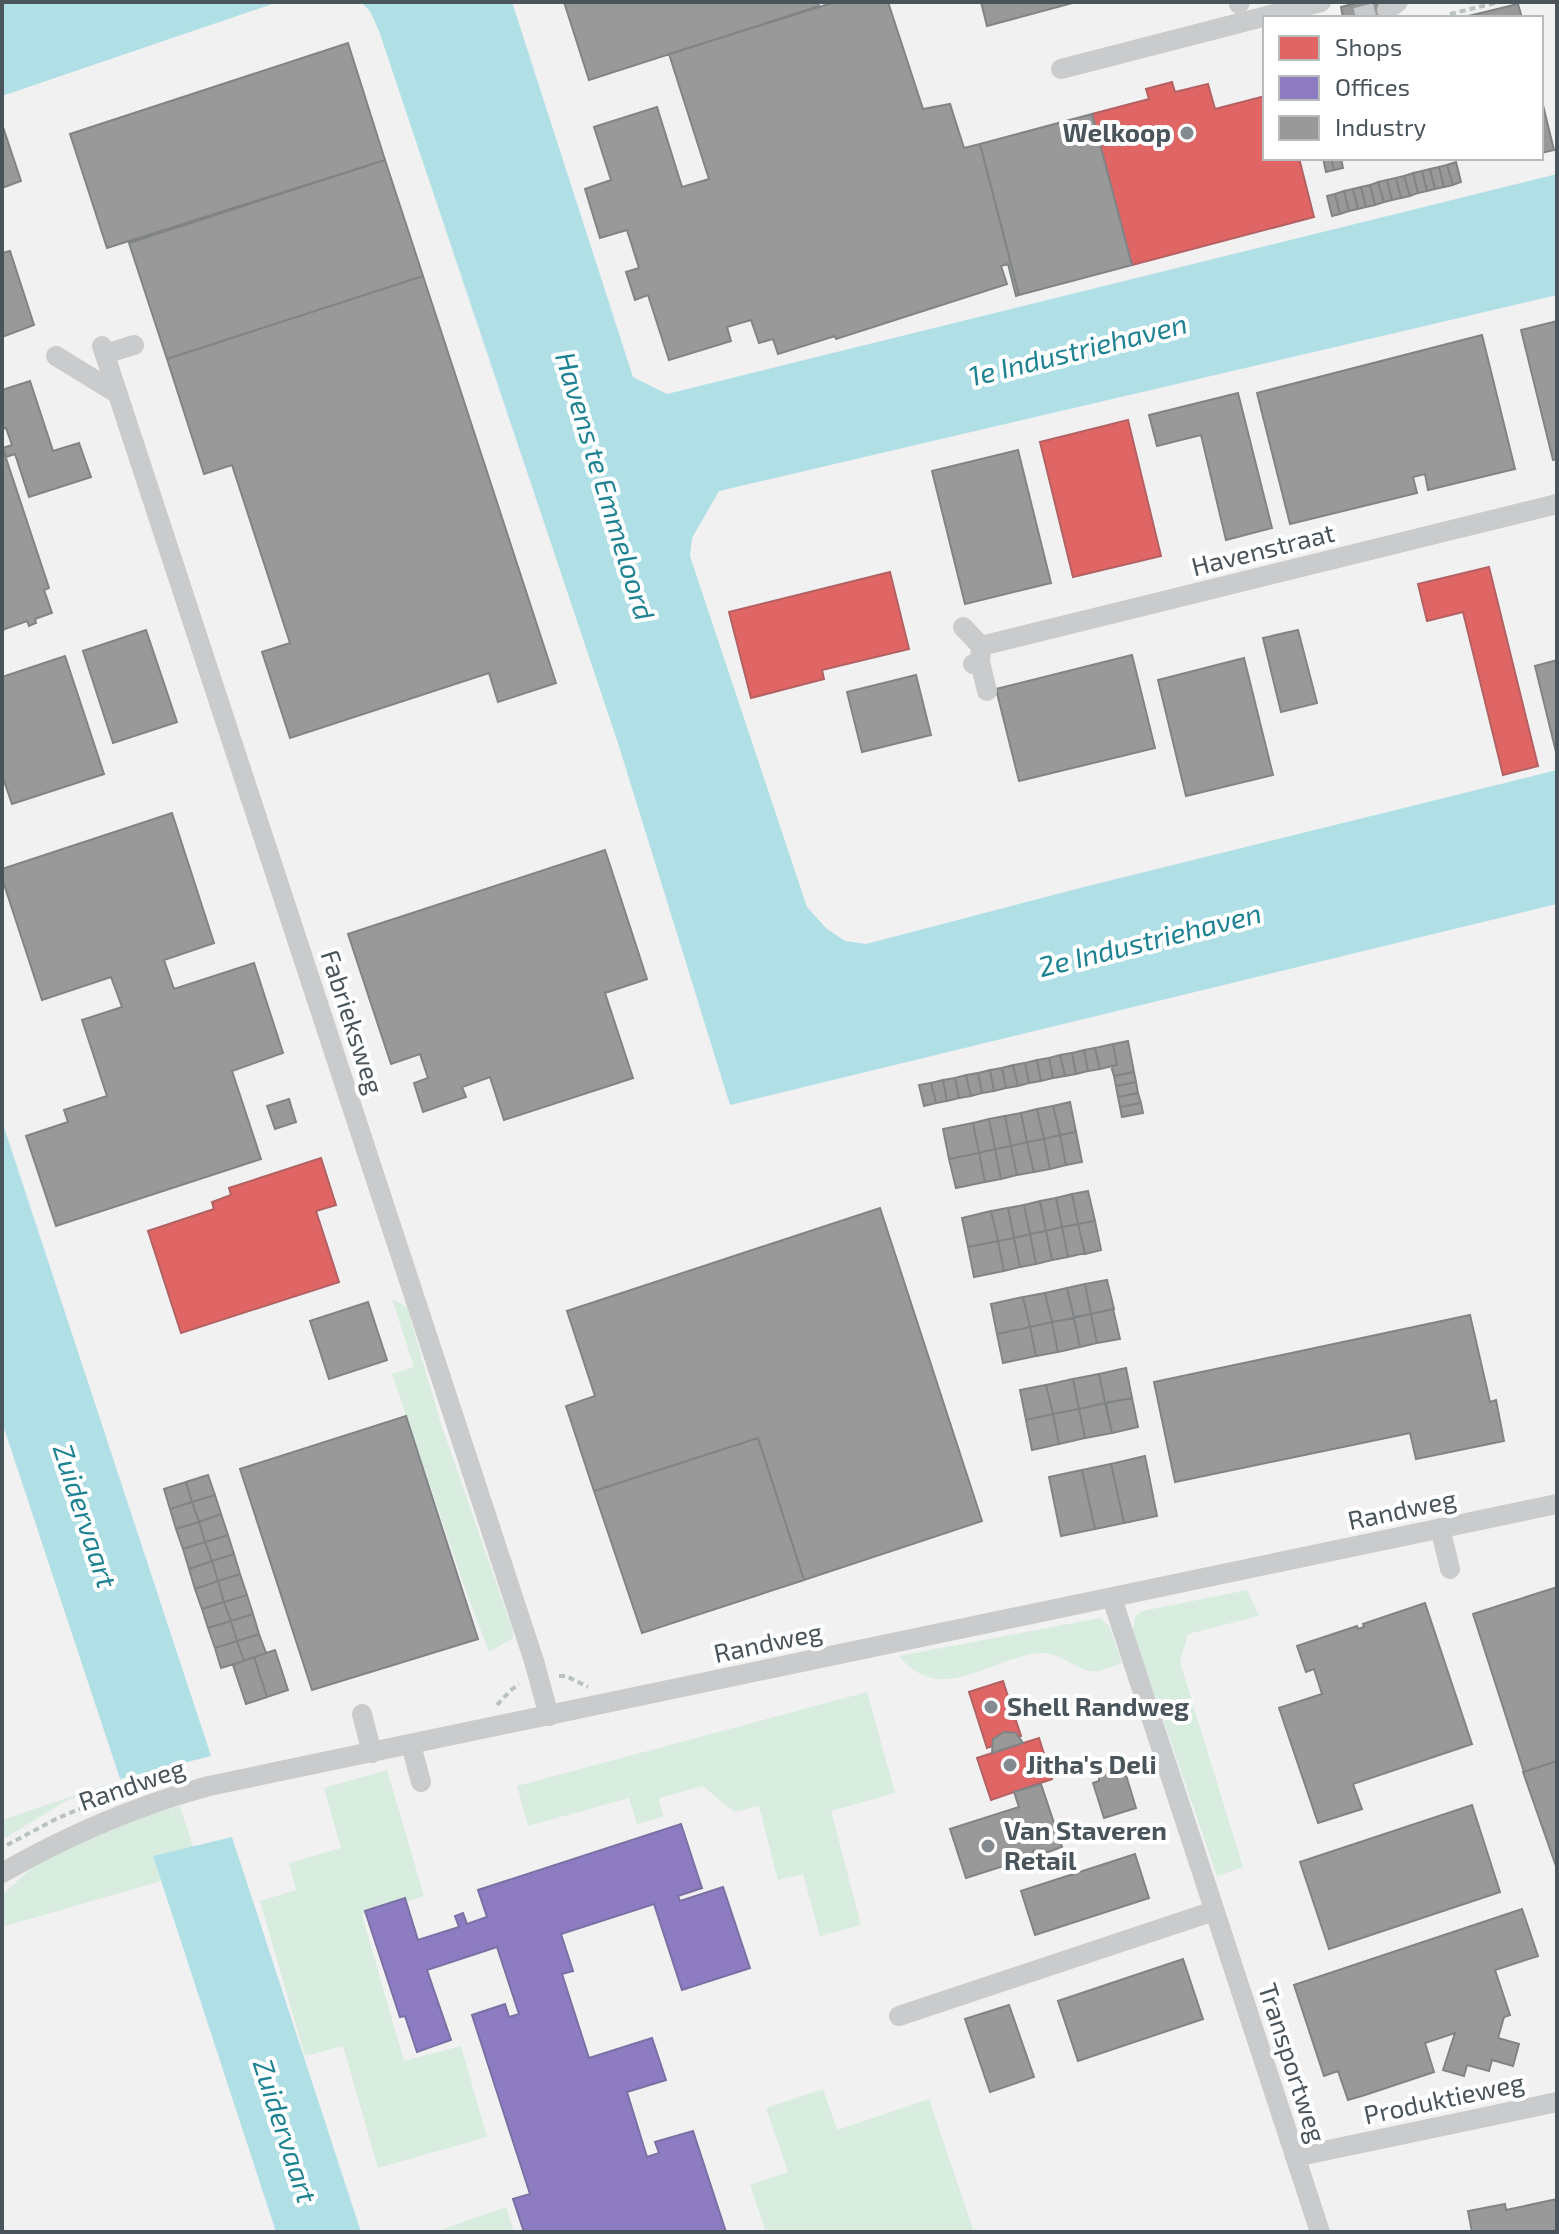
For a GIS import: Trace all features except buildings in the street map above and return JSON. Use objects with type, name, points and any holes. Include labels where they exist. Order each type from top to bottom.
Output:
[{"type":"street","points":[[1061,69],[1240,7],[1305,13],[1321,2]]},
{"type":"street","name":"Fabrieksweg","points":[[134,345],[104,350],[302,923],[549,1716]]},
{"type":"street","points":[[56,356],[118,394]]},
{"type":"street","name":"Havenstraat","points":[[978,658],[1557,504]]},
{"type":"street","points":[[963,627],[978,658],[987,691]]},
{"type":"street","name":"Randweg","points":[[2,1873],[66,1838],[138,1807],[209,1786],[1557,1504]]},
{"type":"street","points":[[1440,1528],[1450,1569]]},
{"type":"street","name":"Transportweg","points":[[1112,1598],[1320,2232]]},
{"type":"street","points":[[362,1714],[372,1753]]},
{"type":"street","points":[[411,1745],[421,1782]]},
{"type":"street","points":[[899,2016],[1214,1911]]},
{"type":"street","name":"Produktieweg","points":[[1295,2157],[1557,2102]]},
{"type":"path","points":[[1450,14],[1499,2]]},
{"type":"path","points":[[548,1678],[566,1676],[587,1687],[600,1684]]},
{"type":"path","points":[[493,1706],[513,1688],[529,1681]]},
{"type":"green space","points":[[392,1299],[407,1307],[441,1424],[513,1631],[513,1638],[489,1652],[392,1374],[414,1367]]},
{"type":"green space","points":[[1247,1590],[1259,1616],[1188,1634],[1180,1662],[1243,1867],[1217,1876],[1133,1632],[1135,1616],[1143,1611]]},
{"type":"green space","points":[[1100,1618],[1109,1626],[1122,1663],[1099,1671],[1084,1669],[1056,1655],[1041,1653],[1022,1656],[967,1676],[932,1678],[915,1671],[899,1656]]},
{"type":"green space","points":[[867,1692],[895,1793],[831,1811],[861,1925],[820,1936],[803,1874],[778,1880],[759,1806],[734,1812],[703,1786],[659,1798],[663,1817],[637,1824],[629,1798],[528,1826],[517,1786]]},
{"type":"green space","points":[[387,1770],[424,1896],[362,1915],[404,2061],[461,2046],[487,2137],[378,2168],[343,2046],[305,2056],[260,1901],[296,1890],[289,1863],[341,1848],[324,1788]]},
{"type":"green space","points":[[117,1781],[66,1801],[2,1840],[2,1820]]},
{"type":"green space","points":[[180,1806],[193,1847],[153,1856],[161,1881],[2,1927],[2,1895],[37,1863],[111,1826]]},
{"type":"green space","points":[[823,2089],[837,2130],[929,2099],[974,2232],[766,2232],[750,2185],[788,2172],[766,2108]]},
{"type":"green space","points":[[506,2207],[514,2232],[435,2232]]},
{"type":"water","points":[[2,2],[278,2],[2,96]]},
{"type":"water","points":[[361,2],[512,2],[633,377],[667,394],[1557,174],[1557,295],[719,491],[692,538],[690,556],[807,907],[827,929],[845,941],[866,944],[1557,770],[1557,904],[730,1105],[618,743],[379,31],[370,11]]},
{"type":"water","name":"Zuidervaart","points":[[2,1121],[211,1756],[120,1779],[2,1422]]},
{"type":"water","name":"Zuidervaart","points":[[232,1837],[361,2232],[276,2232],[153,1856]]},
{"type":"tunnel","points":[[1364,16],[1387,10]]},
{"type":"place","name":"Welkoop","points":[[1187,133]]},
{"type":"place","name":"Shell Randweg","points":[[991,1707]]},
{"type":"place","name":"Jitha's Deli","points":[[1010,1765]]},
{"type":"place","name":"Van Staveren Retail","points":[[988,1846]]},
{"type":"water label","name":"1e Industriehaven","points":[[1078,350]]},
{"type":"water label","name":"Havens te Emmeloord","points":[[605,486]]},
{"type":"water label","name":"2e Industriehaven","points":[[1150,940]]}]
